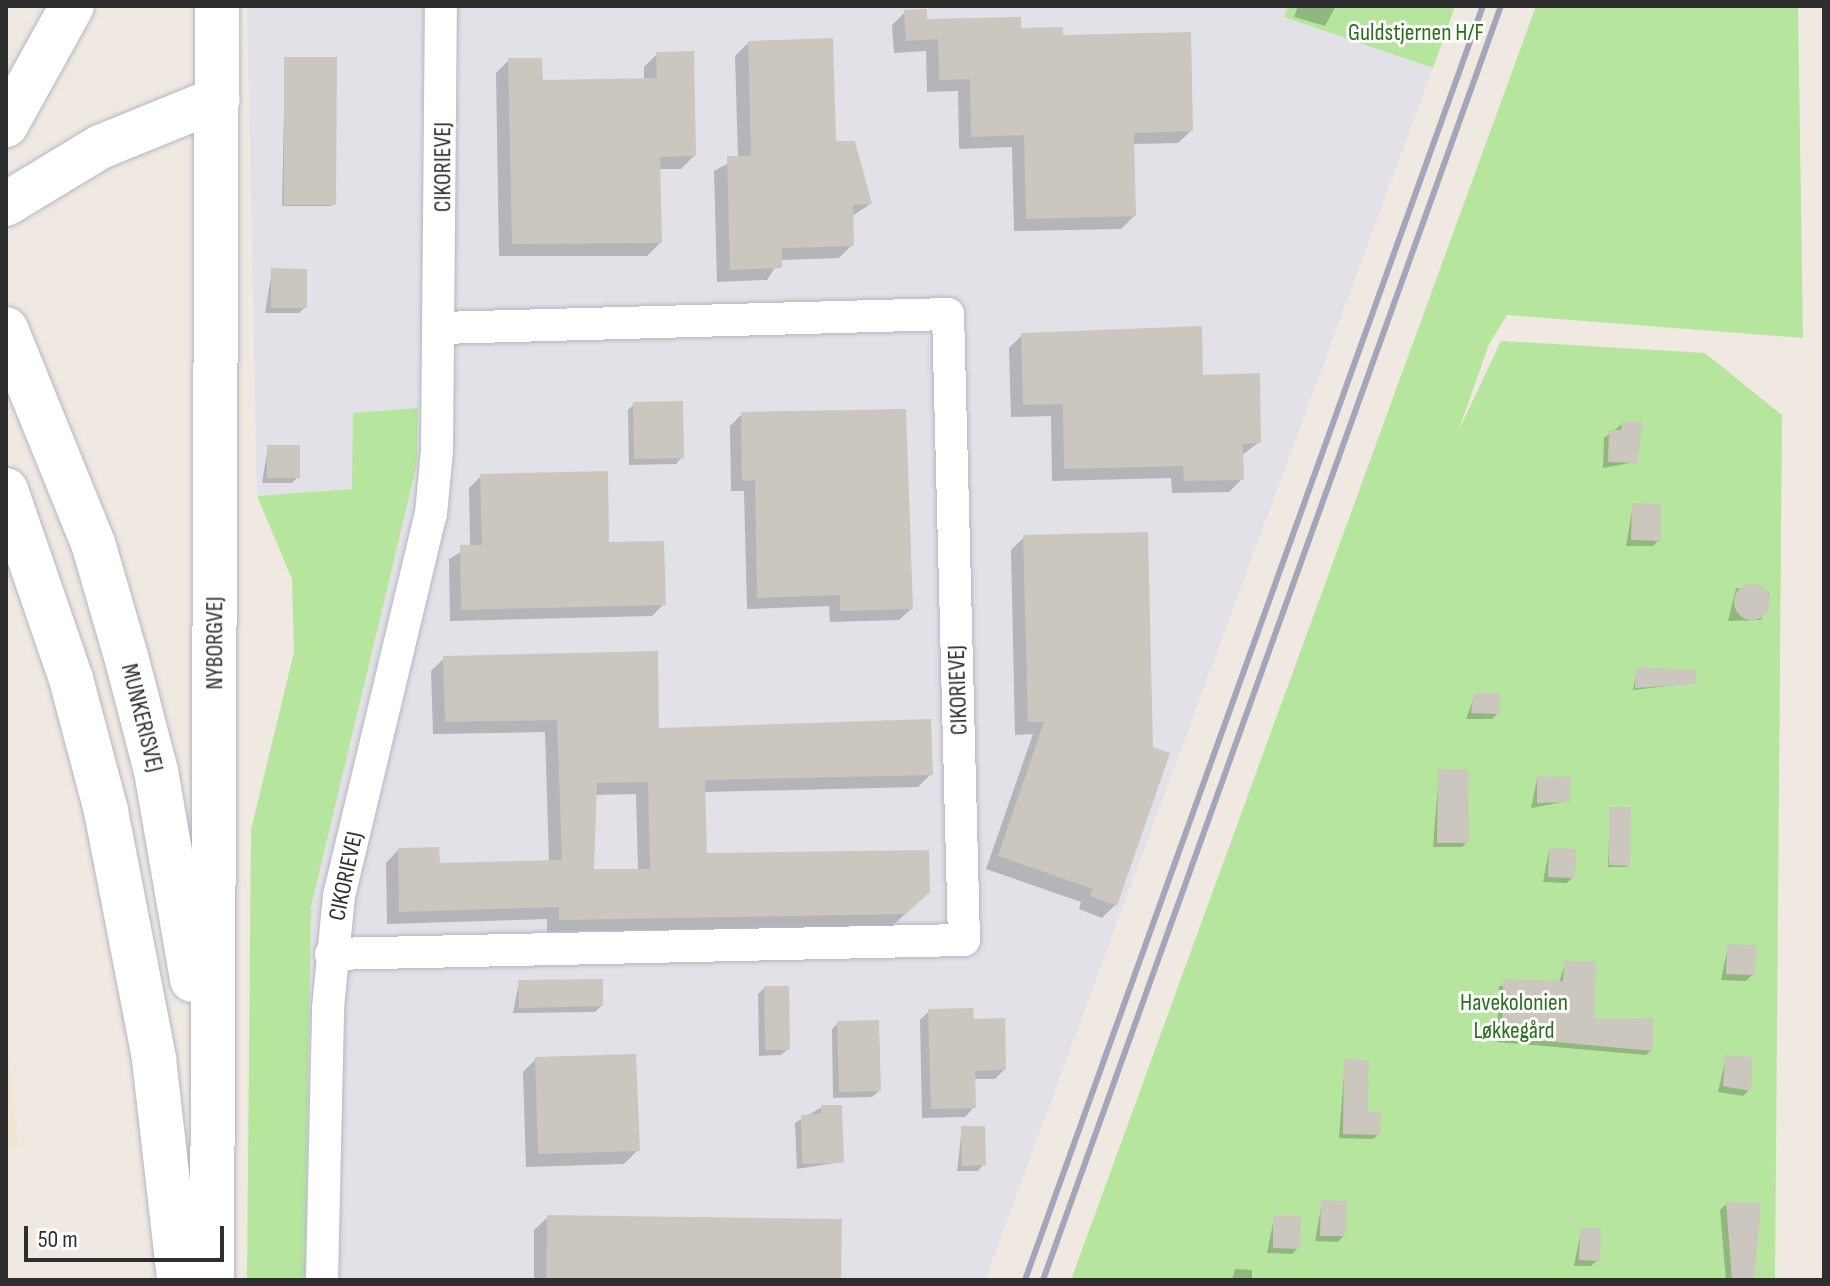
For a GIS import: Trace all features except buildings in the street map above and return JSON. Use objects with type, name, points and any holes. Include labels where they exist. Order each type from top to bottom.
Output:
[{"type":"main road","points":[[6,83],[50,6]]},
{"type":"main road","points":[[6,125],[72,6]]},
{"type":"main road","name":"NYBORGVEJ","points":[[212,1280],[217,6]]},
{"type":"main road","points":[[6,204],[79,157],[218,99]]},
{"type":"main road","name":"MUNKERISVEJ","points":[[6,329],[93,543],[127,660],[177,881],[214,1125]]},
{"type":"main road","points":[[6,392],[127,660]]},
{"type":"main road","points":[[6,490],[71,679],[106,811],[154,1059],[179,1280]]},
{"type":"street","name":"CIKORIEVEJ","points":[[322,1280],[331,954],[431,514],[442,328],[441,6]]},
{"type":"street","name":"CIKORIEVEJ","points":[[331,954],[964,940],[948,314],[442,328]]},
{"type":"shaded area","points":[[247,6],[1288,6],[1284,17],[1433,68],[985,1280],[305,1280],[311,907],[417,465],[418,408],[353,413],[353,489],[257,496]]},
{"type":"shaded area","points":[[6,1029],[19,1147],[6,1148]]},
{"type":"green space","name":"Guldstjernen H/F","points":[[1288,6],[1455,6],[1433,68],[1284,17]]},
{"type":"green space","name":"Havekolonien Løkkegård","points":[[1536,6],[1798,6],[1803,338],[1507,315],[1489,344],[1458,432],[1501,341],[1705,353],[1782,415],[1775,1280],[1071,1280]]},
{"type":"green space","points":[[418,408],[417,464],[311,907],[305,1280],[247,1280],[251,830],[294,652],[292,579],[257,496],[352,489],[353,413]]},
{"type":"railway","points":[[1025,1280],[1483,6]]},
{"type":"railway","points":[[1043,1280],[1501,6]]}]
